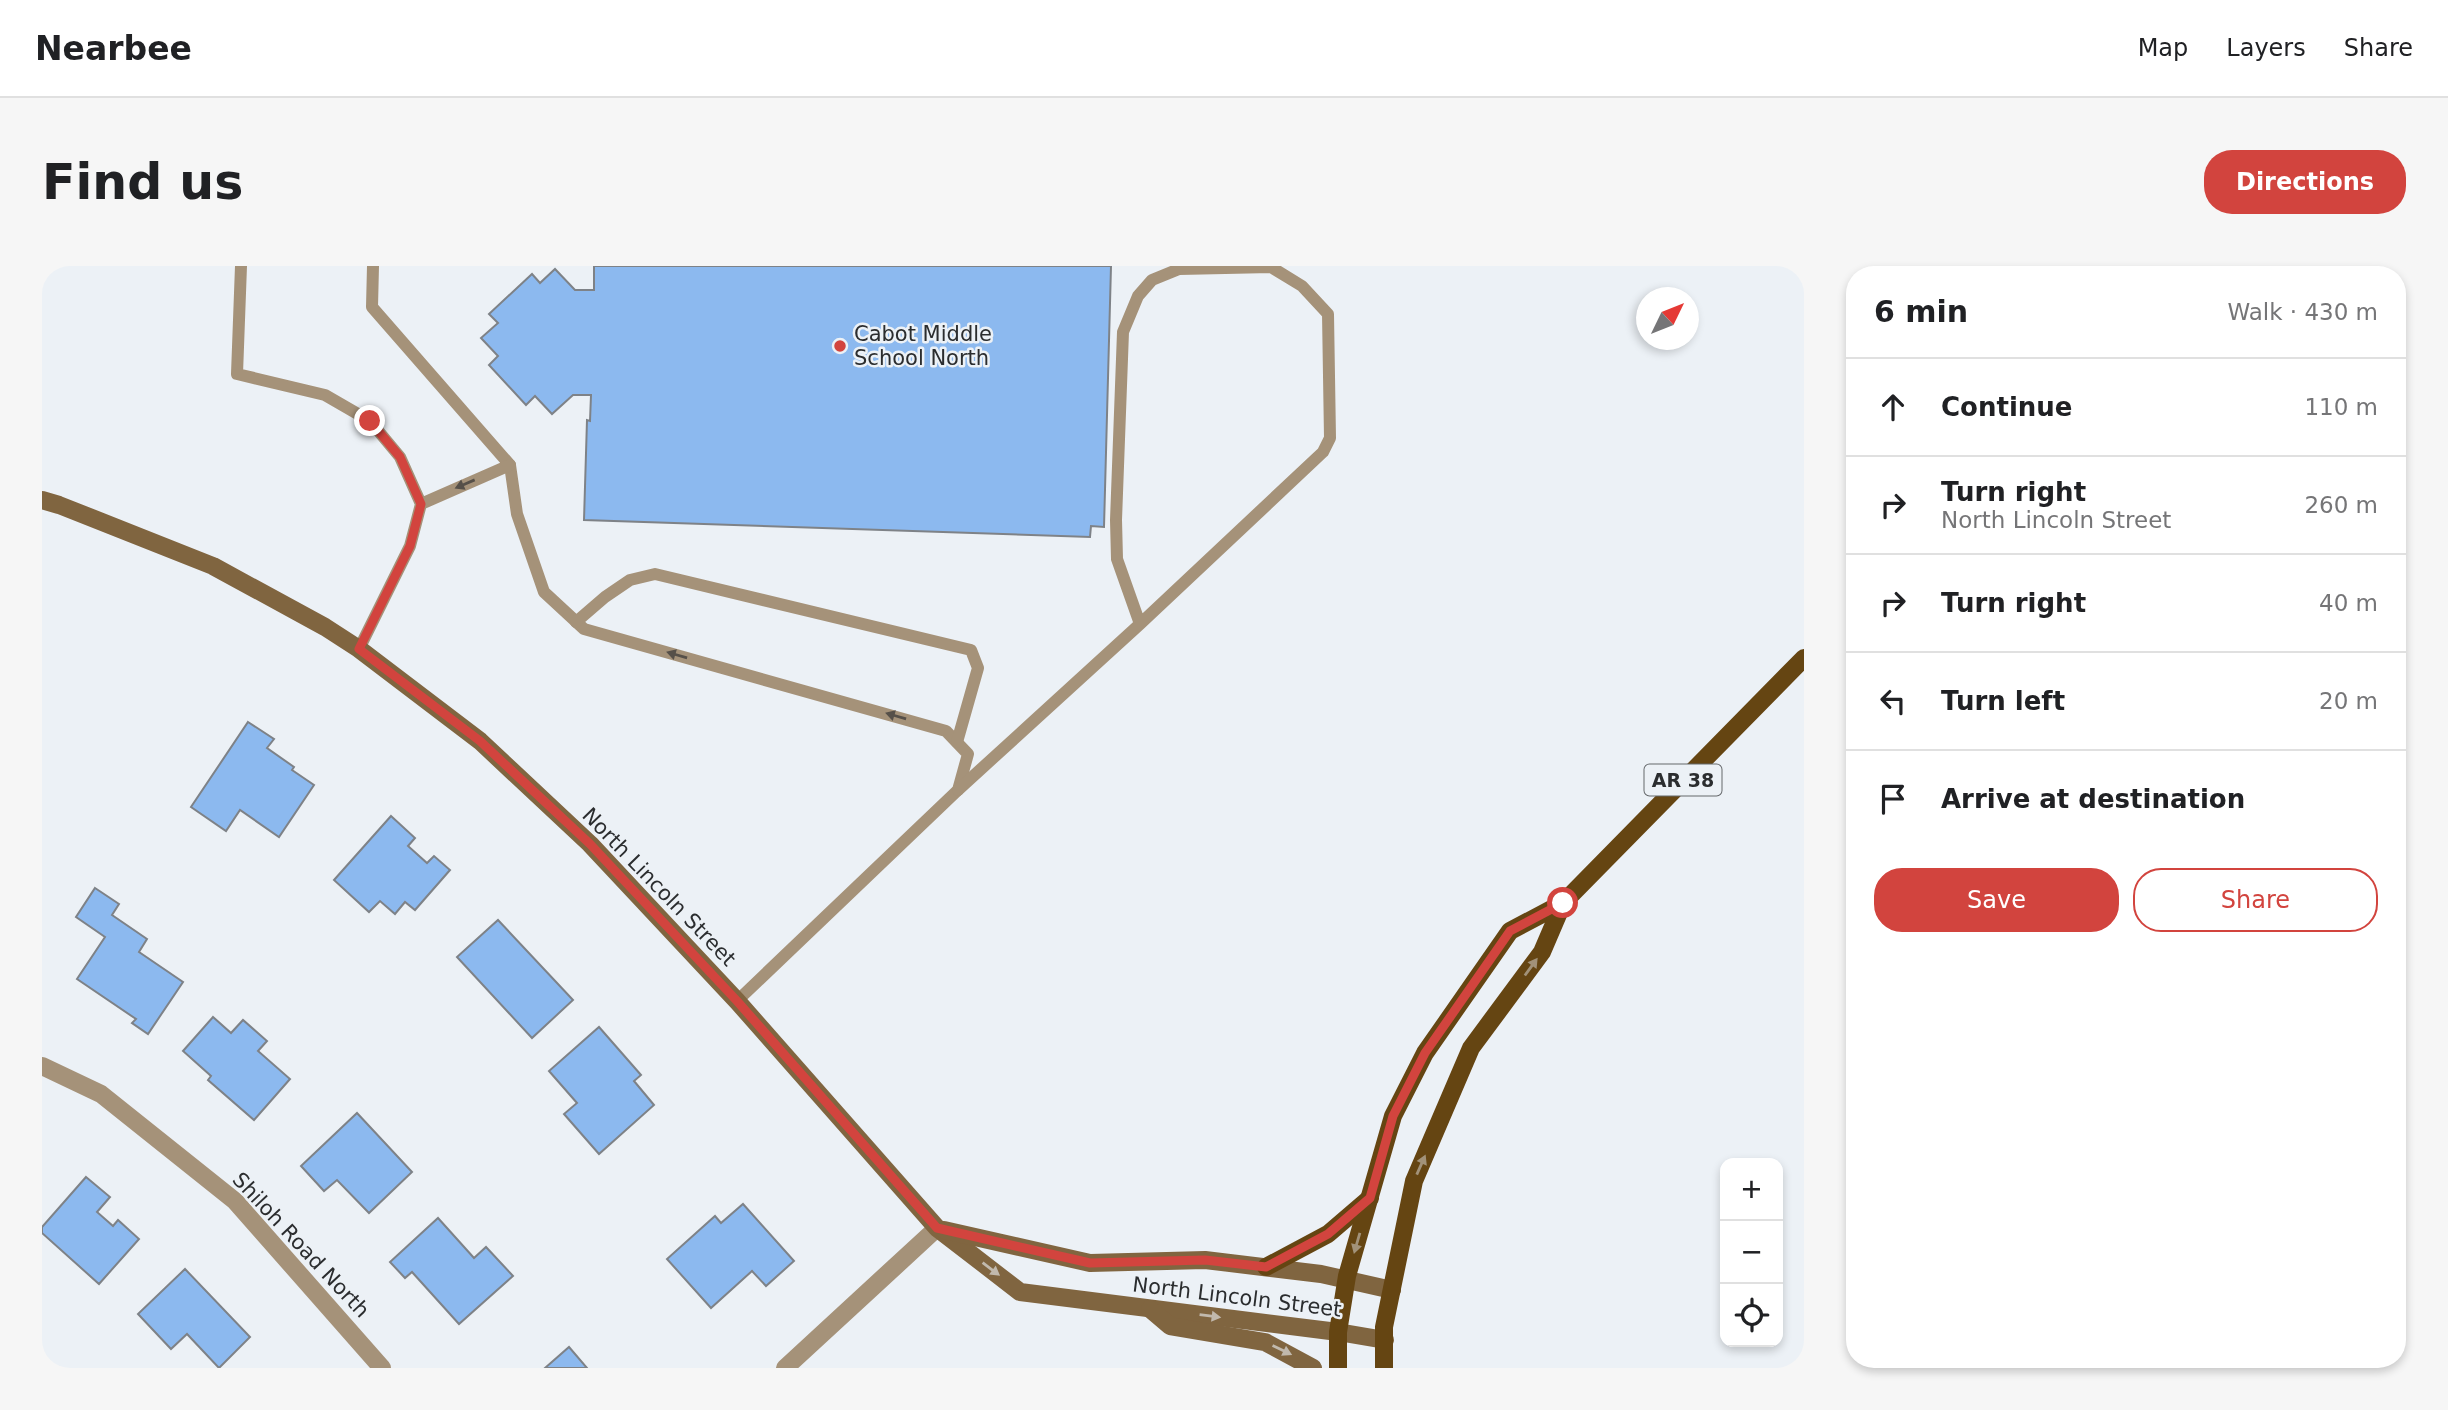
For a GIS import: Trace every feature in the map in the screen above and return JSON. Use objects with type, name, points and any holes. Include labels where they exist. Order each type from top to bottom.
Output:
[{"type":"main road","name":"AR 38","points":[[1338,1368],[1338,1332],[1347,1280],[1393,1116],[1425,1053],[1510,931],[1563,903],[1804,658]]},
{"type":"main road","name":"AR 38","points":[[1384,1368],[1384,1327],[1414,1181],[1471,1048],[1542,952],[1563,903]]},
{"type":"main road","points":[[1266,1267],[1328,1234],[1370,1198]]},
{"type":"street","name":"North Lincoln Street","points":[[42,500],[213,566],[325,627],[359,649],[480,741],[590,844],[737,1001],[937,1228],[1020,1292],[1385,1340]]},
{"type":"street","name":"Shiloh Road North","points":[[42,1066],[101,1094],[235,1201],[382,1368]]},
{"type":"street","name":"North Lincoln Street","points":[[937,1228],[1090,1263],[1205,1260],[1321,1274],[1392,1290]]},
{"type":"street","points":[[785,1368],[937,1228]]},
{"type":"street","points":[[1150,1309],[1170,1326],[1265,1342],[1313,1368]]},
{"type":"lane","points":[[241,266],[237,374],[324,395],[370,421],[400,457],[421,504],[410,546],[359,649]]},
{"type":"lane","points":[[373,266],[372,307],[510,465],[517,514],[544,592],[576,622],[584,629],[946,731],[968,754],[958,790]]},
{"type":"lane","points":[[737,1001],[958,790],[1140,624],[1324,452],[1330,438],[1328,314],[1302,286],[1270,267],[1178,269],[1152,280],[1138,296],[1123,332],[1117,559],[1140,624]]},
{"type":"lane","points":[[421,504],[510,465]]},
{"type":"lane","points":[[576,622],[629,580],[655,574],[971,650],[978,668],[957,742]]},
{"type":"building","points":[[594,266],[1111,266],[1104,527],[1091,526],[1090,537],[584,520],[587,420],[590,421],[591,395],[573,395],[552,414],[535,396],[526,405],[489,365],[498,356],[481,338],[498,323],[489,314],[532,274],[540,283],[555,269],[575,290],[594,290]]},
{"type":"building","points":[[248,722],[274,739],[267,748],[314,785],[279,837],[240,810],[226,831],[191,807]]},
{"type":"building","points":[[391,816],[415,838],[408,846],[427,863],[434,856],[450,870],[415,910],[405,902],[395,914],[380,901],[369,912],[334,880]]},
{"type":"building","points":[[95,888],[119,904],[112,915],[147,939],[139,952],[183,982],[148,1034],[132,1023],[136,1019],[77,979],[105,937],[76,917]]},
{"type":"building","points":[[498,920],[573,1000],[532,1038],[457,957]]},
{"type":"building","points":[[213,1017],[231,1033],[243,1020],[267,1041],[258,1051],[290,1079],[254,1120],[208,1080],[211,1076],[183,1051]]},
{"type":"building","points":[[599,1027],[641,1075],[634,1081],[654,1105],[599,1154],[564,1114],[577,1103],[549,1071]]},
{"type":"building","points":[[357,1113],[412,1172],[369,1213],[337,1180],[324,1191],[301,1166]]},
{"type":"building","points":[[86,1177],[110,1197],[97,1212],[113,1226],[118,1220],[139,1239],[99,1284],[42,1233],[42,1227]]},
{"type":"building","points":[[743,1204],[794,1261],[766,1286],[752,1271],[711,1308],[667,1259],[715,1216],[721,1223]]},
{"type":"building","points":[[438,1218],[474,1258],[486,1247],[513,1276],[459,1324],[412,1272],[405,1278],[390,1262]]},
{"type":"building","points":[[185,1269],[250,1337],[219,1368],[187,1334],[171,1349],[138,1314]]},
{"type":"building","points":[[569,1347],[587,1368],[545,1368]]},
{"type":"place","name":"Cabot Middle School North","points":[[840,346]]},
{"type":"route","points":[[370,421],[400,457],[421,504],[410,546],[359,649],[480,741],[590,844],[737,1001],[937,1228],[1090,1263],[1205,1260],[1266,1267],[1328,1234],[1370,1198],[1393,1116],[1425,1053],[1510,931],[1563,903]]}]
